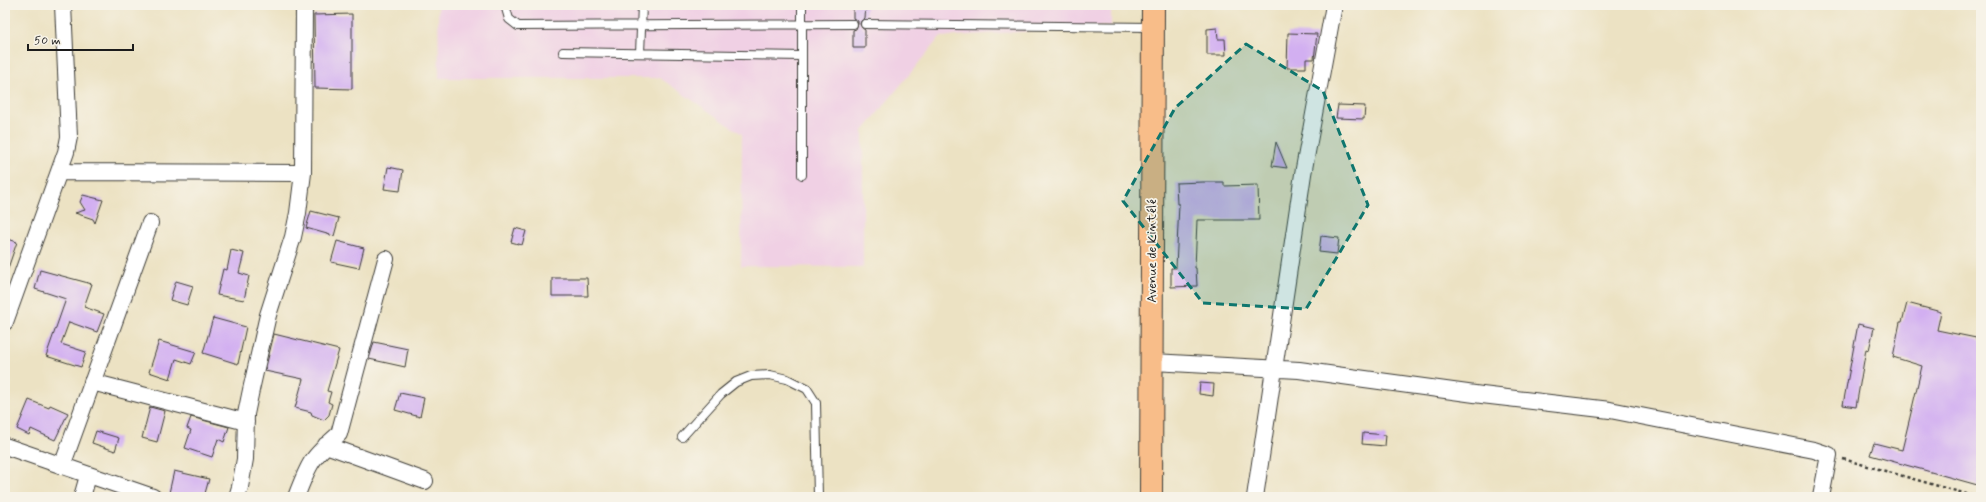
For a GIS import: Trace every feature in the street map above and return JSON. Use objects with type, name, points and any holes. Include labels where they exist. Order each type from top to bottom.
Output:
[{"type":"main road","name":"Avenue de Kintélé","points":[[1151,497],[1153,362],[1151,170],[1153,5]]},
{"type":"street","points":[[5,322],[66,152],[69,137],[63,5]]},
{"type":"street","points":[[237,497],[245,459],[246,422],[251,390],[268,315],[293,237],[298,213],[303,173],[304,5]]},
{"type":"street","points":[[1255,497],[1303,174],[1334,5]]},
{"type":"street","points":[[59,172],[303,173]]},
{"type":"street","points":[[62,466],[150,223]]},
{"type":"street","points":[[296,497],[308,466],[316,454],[339,434],[386,259]]},
{"type":"street","points":[[1153,362],[1307,371],[1482,395],[1610,410],[1829,455],[1821,497]]},
{"type":"street","points":[[92,382],[246,422]]},
{"type":"street","points":[[326,445],[425,481]]},
{"type":"street","points":[[5,446],[88,476],[153,497]]},
{"type":"street","points":[[82,497],[88,476]]},
{"type":"lane","points":[[505,5],[509,19],[518,26],[853,24]]},
{"type":"lane","points":[[640,53],[642,5]]},
{"type":"lane","points":[[802,5],[802,175]]},
{"type":"lane","points":[[865,24],[1153,27]]},
{"type":"lane","points":[[563,52],[802,56]]},
{"type":"lane","points":[[682,437],[721,394],[736,382],[751,376],[770,375],[788,378],[807,389],[816,403],[818,497]]},
{"type":"path","points":[[1829,455],[1977,497]]},
{"type":"highlighted area","points":[[1246,44],[1323,91],[1368,205],[1306,309],[1203,303],[1123,201],[1175,108]]},
{"type":"shaded area","points":[[438,5],[1111,5],[1111,26],[940,37],[863,131],[863,267],[741,266],[742,134],[660,78],[439,78]]},
{"type":"building","points":[[853,5],[866,5],[865,18],[860,24],[865,30],[865,48],[853,48],[853,30],[856,29],[858,21],[853,18]]},
{"type":"building","points":[[352,14],[352,89],[315,88],[314,15]]},
{"type":"building","points":[[1217,28],[1218,39],[1225,39],[1226,55],[1207,55],[1207,29]]},
{"type":"building","points":[[1288,33],[1317,34],[1314,59],[1306,59],[1306,68],[1287,68]]},
{"type":"building","points":[[1338,105],[1365,106],[1364,119],[1336,118]]},
{"type":"building","points":[[1276,142],[1287,168],[1272,166]]},
{"type":"building","points":[[388,167],[403,170],[400,191],[384,189]]},
{"type":"building","points":[[1224,182],[1224,186],[1258,185],[1259,220],[1197,220],[1195,268],[1197,286],[1171,287],[1171,268],[1176,268],[1179,204],[1177,204],[1176,183]]},
{"type":"building","points":[[83,195],[103,200],[95,223],[93,219],[75,213],[85,210],[80,202]]},
{"type":"building","points":[[311,211],[339,218],[334,236],[306,228]]},
{"type":"building","points":[[515,228],[526,231],[522,245],[511,242]]},
{"type":"building","points":[[1321,236],[1339,238],[1337,254],[1319,252]]},
{"type":"building","points":[[5,238],[17,242],[7,271],[5,271]]},
{"type":"building","points":[[337,241],[364,248],[359,268],[331,262]]},
{"type":"building","points":[[231,250],[244,253],[239,273],[249,276],[244,300],[217,295],[223,269],[227,270]]},
{"type":"building","points":[[40,270],[92,284],[84,307],[104,314],[97,332],[69,322],[61,344],[86,352],[81,367],[46,356],[66,299],[35,289]]},
{"type":"building","points":[[552,278],[587,278],[588,296],[552,296]]},
{"type":"building","points":[[176,281],[193,286],[187,305],[170,300]]},
{"type":"building","points":[[1907,303],[1941,312],[1937,330],[1981,339],[1981,486],[1870,455],[1874,443],[1902,450],[1922,366],[1893,357],[1900,322],[1902,322]]},
{"type":"building","points":[[213,318],[246,327],[238,364],[203,353]]},
{"type":"building","points":[[1858,324],[1874,328],[1869,350],[1866,349],[1856,407],[1843,405]]},
{"type":"building","points":[[274,334],[339,350],[327,391],[331,392],[328,402],[332,404],[329,415],[324,420],[312,415],[311,412],[295,408],[303,379],[265,371]]},
{"type":"building","points":[[159,341],[196,352],[191,364],[176,359],[170,379],[149,372]]},
{"type":"building","points":[[374,342],[408,349],[405,367],[369,359]]},
{"type":"building","points":[[1200,383],[1214,384],[1213,396],[1199,394]]},
{"type":"building","points":[[400,393],[424,398],[420,417],[395,410]]},
{"type":"building","points":[[29,400],[49,408],[50,405],[68,413],[55,440],[31,429],[29,435],[17,429]]},
{"type":"building","points":[[150,407],[165,411],[157,442],[142,438]]},
{"type":"building","points":[[191,417],[229,427],[224,442],[218,439],[212,457],[185,448],[191,430],[187,428]]},
{"type":"building","points":[[96,431],[119,438],[115,451],[92,443]]},
{"type":"building","points":[[1363,433],[1386,435],[1385,446],[1362,444]]},
{"type":"building","points":[[174,471],[209,479],[204,497],[188,497],[169,493]]}]
